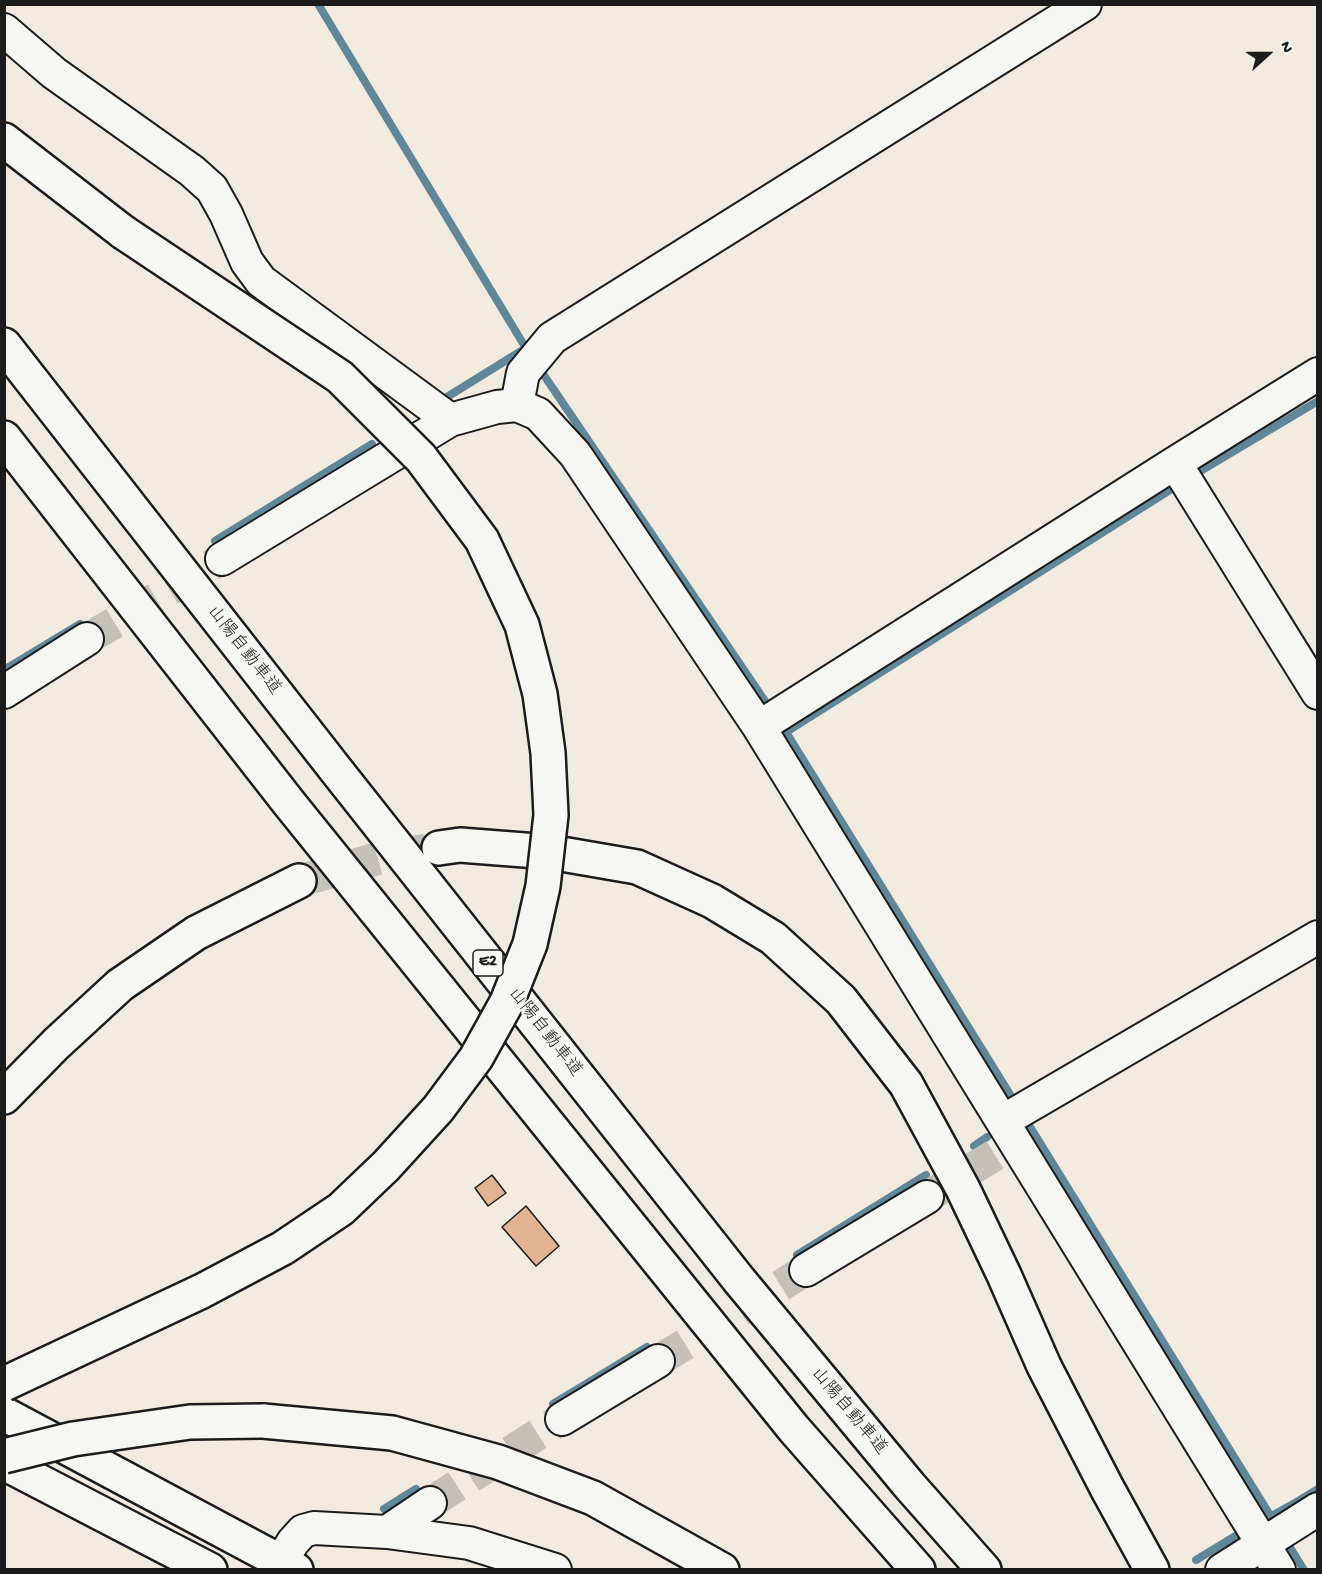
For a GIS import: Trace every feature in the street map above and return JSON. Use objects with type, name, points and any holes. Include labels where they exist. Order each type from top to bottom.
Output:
[{"type":"main road","points":[[4,140],[123,232],[340,377],[421,458],[482,540],[522,625],[540,694],[548,753],[551,815],[545,874],[530,944],[507,1002],[476,1058],[438,1109],[386,1166],[341,1209],[283,1248],[202,1291],[4,1384]]},
{"type":"main road","name":"山陽自動車道","points":[[4,345],[739,1280],[909,1485],[984,1569]]},
{"type":"main road","points":[[4,438],[296,812],[794,1429],[918,1569]]},
{"type":"main road","points":[[439,848],[460,845],[550,852],[637,867],[712,901],[773,938],[841,1000],[906,1084],[963,1188],[1044,1366],[1152,1569]]},
{"type":"main road","points":[[4,1097],[56,1044],[120,985],[196,933],[299,881]]},
{"type":"main road","points":[[4,1414],[284,1566]]},
{"type":"main road","points":[[10,1469],[73,1439],[190,1422],[263,1421],[393,1433],[498,1462],[593,1498],[722,1569]]},
{"type":"main road","points":[[10,1469],[210,1569]]},
{"type":"street","points":[[518,405],[524,373],[552,338],[1084,4]]},
{"type":"street","points":[[4,30],[54,73],[192,171],[212,189],[226,214],[247,262],[261,281],[450,420]]},
{"type":"street","points":[[770,720],[1182,473],[1317,374]]},
{"type":"street","points":[[222,559],[450,420],[497,407],[518,405],[538,414],[576,454],[770,720],[1012,1128],[1267,1538]]},
{"type":"street","points":[[1182,473],[1317,693]]},
{"type":"street","points":[[4,692],[87,639]]},
{"type":"street","points":[[1012,1128],[1317,937]]},
{"type":"street","points":[[806,1270],[927,1197]]},
{"type":"street","points":[[562,1419],[658,1361]]},
{"type":"street","points":[[387,1532],[430,1503]]},
{"type":"street","points":[[1222,1569],[1267,1538],[1317,1509]]},
{"type":"street","points":[[284,1566],[293,1542],[303,1531],[314,1528],[387,1532],[469,1544],[555,1569]]},
{"type":"building","points":[[492,1175],[506,1193],[488,1206],[475,1188]]},
{"type":"building","points":[[526,1206],[559,1246],[536,1266],[502,1227]]},
{"type":"waterway","points":[[318,4],[530,355]]},
{"type":"waterway","points":[[447,397],[526,348]]},
{"type":"waterway","points":[[537,365],[786,732],[1304,1570]]},
{"type":"waterway","points":[[1192,476],[1318,401]]},
{"type":"waterway","points":[[215,541],[372,444]]},
{"type":"waterway","points":[[786,732],[1181,483]]},
{"type":"waterway","points":[[4,670],[80,624]]},
{"type":"waterway","points":[[974,1146],[987,1137]]},
{"type":"waterway","points":[[797,1255],[926,1175]]},
{"type":"waterway","points":[[553,1404],[647,1347]]},
{"type":"waterway","points":[[384,1509],[416,1489]]},
{"type":"waterway","points":[[1266,1519],[1318,1489]]},
{"type":"waterway","points":[[1196,1560],[1247,1529]]},
{"type":"tunnel","points":[[87,639],[222,559]]},
{"type":"tunnel","points":[[299,881],[383,857],[428,850]]},
{"type":"tunnel","points":[[927,1197],[998,1153]]},
{"type":"tunnel","points":[[658,1361],[806,1270]]},
{"type":"tunnel","points":[[430,1503],[562,1419]]}]
